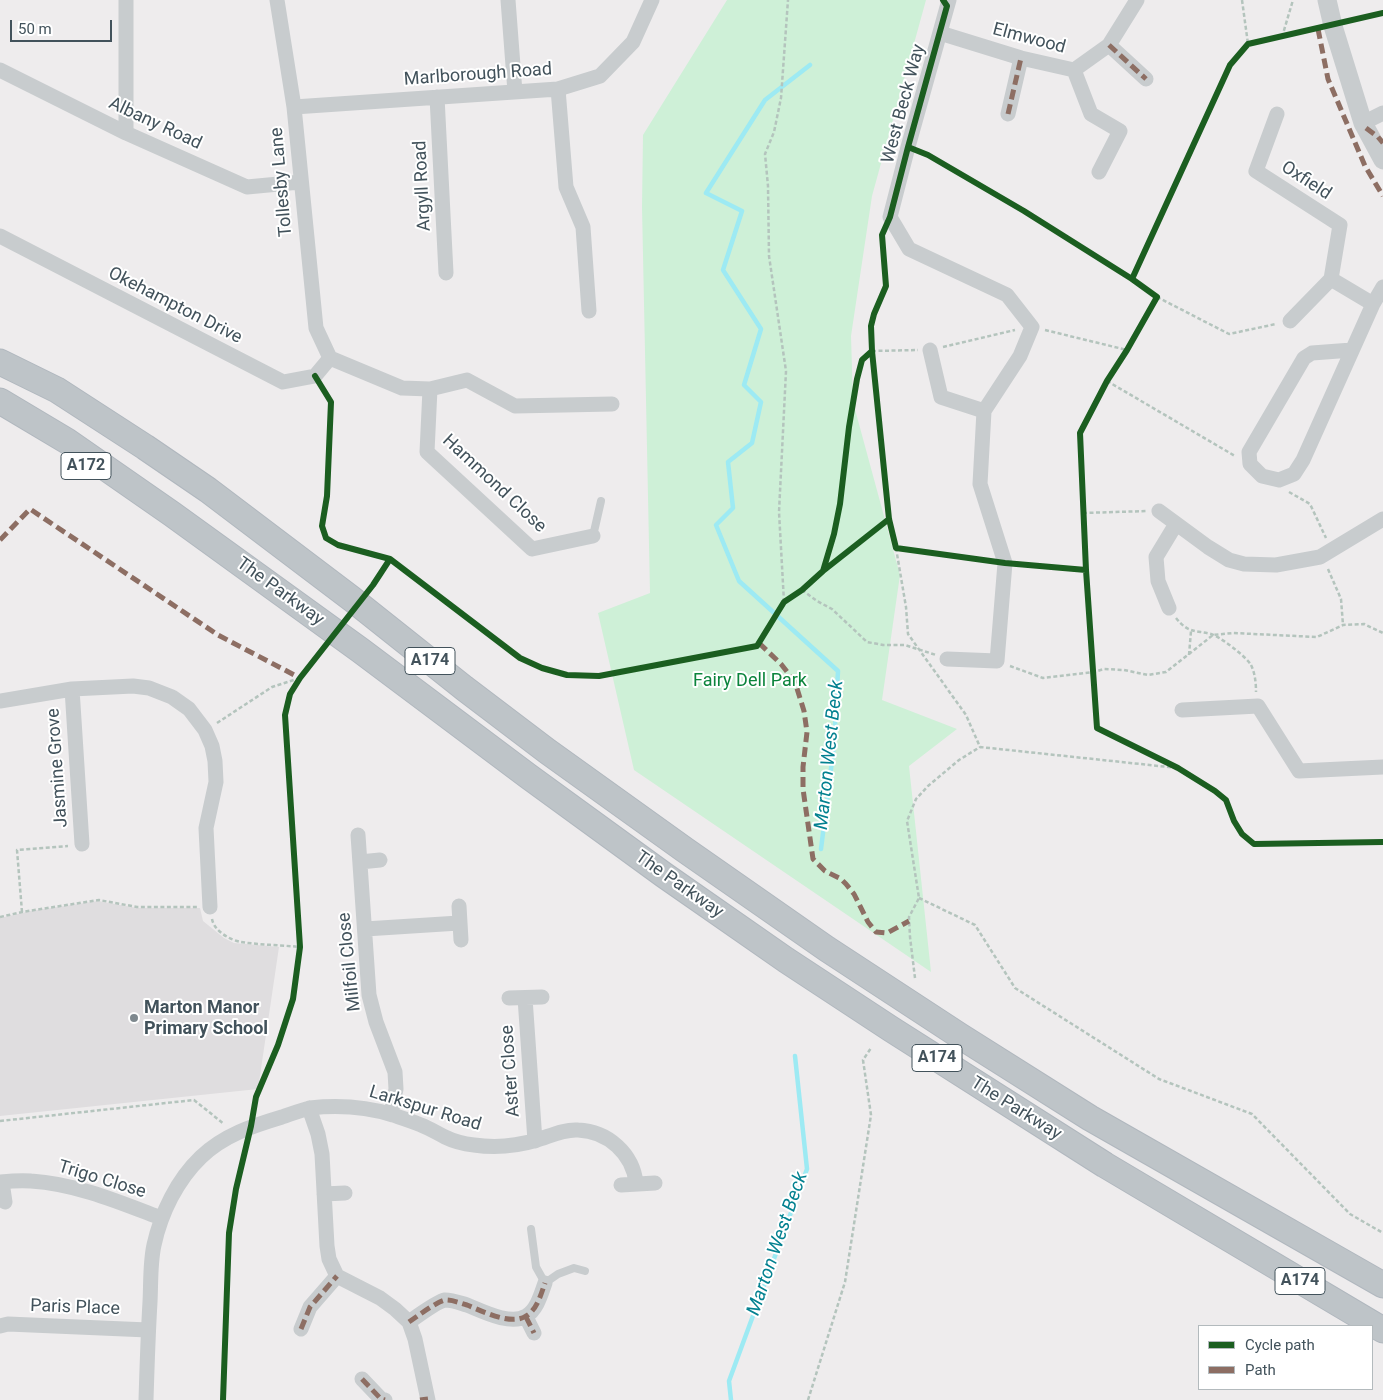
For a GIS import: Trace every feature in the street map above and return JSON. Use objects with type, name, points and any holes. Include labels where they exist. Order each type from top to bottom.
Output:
[{"type":"highway","name":"A174","points":[[0,356],[31,377]]},
{"type":"highway","name":"The Parkway","points":[[0,362],[57,390],[208,490],[547,751],[827,949],[1090,1118],[1383,1285]]},
{"type":"highway","name":"The Parkway","points":[[0,402],[66,441],[172,514],[360,650],[552,794],[786,960],[1105,1165],[1383,1330]]},
{"type":"highway","name":"A172","points":[[0,418],[172,514]]},
{"type":"street","points":[[126,0],[126,132]]},
{"type":"street","name":"Tollesby Lane","points":[[277,0],[294,107],[316,328],[330,358]]},
{"type":"street","points":[[508,0],[515,92]]},
{"type":"street","name":"Marlborough Road","points":[[294,107],[558,89],[600,76],[633,42],[652,0]]},
{"type":"street","name":"West Beck Way","points":[[949,0],[890,217],[909,249],[1007,295],[1032,327]]},
{"type":"street","name":"Elmwood","points":[[940,33],[1021,58],[1074,70],[1109,45],[1137,0]]},
{"type":"street","points":[[1327,0],[1333,26],[1363,123],[1383,160]]},
{"type":"street","points":[[1109,45],[1146,79]]},
{"type":"street","points":[[1008,114],[1021,58]]},
{"type":"street","name":"Albany Road","points":[[0,70],[126,132],[247,187],[300,182]]},
{"type":"street","points":[[1074,70],[1091,114],[1120,131],[1099,172]]},
{"type":"street","points":[[558,89],[566,187],[583,227],[589,311]]},
{"type":"street","name":"Argyll Road","points":[[437,97],[446,273]]},
{"type":"street","points":[[1363,123],[1383,113]]},
{"type":"street","name":"Oxfield","points":[[1277,114],[1256,171],[1340,225],[1331,279]]},
{"type":"street","name":"Okehampton Drive","points":[[0,236],[283,382],[316,376],[330,358]]},
{"type":"street","points":[[1290,321],[1331,279],[1373,304]]},
{"type":"street","points":[[1352,350],[1312,353],[1304,358],[1249,452],[1250,464],[1262,476],[1280,480],[1294,474],[1303,460],[1373,304],[1383,287]]},
{"type":"street","points":[[947,659],[997,661],[1005,563],[980,484],[984,411],[1020,356],[1032,327]]},
{"type":"street","points":[[930,350],[941,397],[984,411]]},
{"type":"street","points":[[330,358],[402,388],[430,390],[467,380],[515,406],[612,404]]},
{"type":"street","name":"Hammond Close","points":[[430,390],[427,452],[532,549],[593,536]]},
{"type":"street","points":[[1159,511],[1208,547],[1229,560],[1244,564],[1276,565],[1326,554],[1383,519]]},
{"type":"street","points":[[1168,608],[1158,581],[1156,557],[1176,524]]},
{"type":"street","points":[[0,701],[72,689],[133,686],[150,688],[172,697],[189,709],[205,730],[212,746],[215,760],[216,782],[206,828],[210,907]]},
{"type":"street","name":"Jasmine Grove","points":[[72,689],[82,844]]},
{"type":"street","points":[[1182,710],[1258,706],[1299,771],[1383,767]]},
{"type":"street","name":"Milfoil Close","points":[[358,835],[369,995],[376,1022],[395,1072],[396,1089],[391,1114]]},
{"type":"street","points":[[360,862],[380,860]]},
{"type":"street","points":[[459,906],[460,940]]},
{"type":"street","points":[[365,929],[460,923]]},
{"type":"street","name":"Aster Close","points":[[509,998],[542,997]]},
{"type":"street","name":"Aster Close","points":[[525,998],[535,1141]]},
{"type":"street","name":"Larkspur Road","points":[[146,1400],[148,1330],[154,1247],[161,1218],[178,1185],[200,1157],[234,1133],[309,1108],[332,1107],[359,1108],[391,1114],[421,1125],[447,1138],[474,1145],[503,1146],[535,1141],[565,1131],[577,1130],[603,1137],[624,1152],[635,1173],[628,1184],[655,1183]]},
{"type":"street","points":[[309,1108],[318,1134],[322,1154],[329,1259],[337,1276],[380,1298],[409,1322],[415,1339],[426,1400]]},
{"type":"street","name":"Trigo Close","points":[[5,1202],[1,1182],[30,1180],[62,1185],[101,1195],[161,1218]]},
{"type":"street","points":[[324,1194],[345,1193]]},
{"type":"street","points":[[301,1329],[310,1307],[337,1276]]},
{"type":"street","points":[[409,1322],[443,1300],[455,1301],[505,1319],[526,1317],[538,1302],[545,1284]]},
{"type":"street","points":[[526,1317],[534,1333]]},
{"type":"street","name":"Paris Place","points":[[0,1326],[8,1324],[148,1330]]},
{"type":"street","points":[[362,1379],[378,1398]]},
{"type":"lane","points":[[593,536],[601,501]]},
{"type":"lane","points":[[531,1229],[536,1267],[545,1284],[558,1274],[574,1268],[585,1272]]},
{"type":"path","points":[[785,603],[779,512],[786,371],[769,256],[768,186],[765,154],[774,132],[781,98],[788,0]]},
{"type":"path","points":[[1242,0],[1248,44]]},
{"type":"path","points":[[1282,37],[1293,0]]},
{"type":"path","points":[[1274,39],[1291,35]]},
{"type":"path","points":[[1242,51],[1248,44],[1257,43]]},
{"type":"path","points":[[1151,292],[1228,334],[1290,321]]},
{"type":"path","points":[[1153,304],[1157,296]]},
{"type":"path","points":[[869,353],[930,350],[1032,327],[1127,350]]},
{"type":"path","points":[[1122,358],[1131,342]]},
{"type":"path","points":[[872,343],[869,353],[873,360]]},
{"type":"path","points":[[1102,390],[1112,373]]},
{"type":"path","points":[[1107,381],[1250,464]]},
{"type":"path","points":[[1286,490],[1310,504],[1331,575],[1341,599],[1343,625]]},
{"type":"path","points":[[1083,503],[1084,523]]},
{"type":"path","points":[[1083,513],[1159,511]]},
{"type":"path","points":[[894,538],[906,607],[908,634],[966,715],[980,747]]},
{"type":"path","points":[[896,548],[905,549]]},
{"type":"path","points":[[809,584],[800,592],[832,609],[866,642],[906,646],[947,659]]},
{"type":"path","points":[[1168,608],[1191,631],[1213,635],[1233,633],[1317,637],[1343,625],[1364,624],[1383,633]]},
{"type":"path","points":[[1189,654],[1191,631]]},
{"type":"path","points":[[997,661],[1043,678],[1094,672],[1104,669],[1124,670],[1148,675],[1166,672],[1213,635]]},
{"type":"path","points":[[1213,635],[1236,650],[1251,664],[1256,680],[1258,706]]},
{"type":"path","points":[[1093,663],[1094,681]]},
{"type":"path","points":[[295,686],[305,671]]},
{"type":"path","points":[[205,730],[272,687],[300,678]]},
{"type":"path","points":[[915,978],[909,916],[919,898],[907,821],[916,799],[928,786],[959,760],[980,747],[1178,768]]},
{"type":"path","points":[[1162,760],[1185,772]]},
{"type":"path","points":[[22,912],[17,850],[82,844]]},
{"type":"path","points":[[919,898],[975,925],[1015,988],[1159,1079],[1252,1114],[1350,1214],[1383,1233]]},
{"type":"path","points":[[0,917],[99,900],[137,907],[210,907],[212,923],[222,934],[239,942],[300,947]]},
{"type":"path","points":[[299,955],[300,937]]},
{"type":"path","points":[[808,1400],[845,1282],[871,1115],[863,1060],[871,1048]]},
{"type":"path","points":[[0,1121],[194,1100],[234,1133]]},
{"type":"shaded area","name":"Marton Manor Primary School","points":[[98,901],[137,908],[200,908],[203,921],[224,938],[234,943],[279,947],[258,1089],[0,1116],[0,918],[31,911]]},
{"type":"green space","name":"Fairy Dell Park","points":[[727,0],[926,0],[872,196],[851,336],[853,402],[900,575],[882,700],[957,729],[909,766],[931,972],[634,770],[598,613],[650,593],[642,207],[643,135]]},
{"type":"waterway","name":"Marton West Beck","points":[[810,65],[765,100],[706,193],[742,211],[723,270],[761,329],[744,385],[761,402],[752,443],[728,462],[733,508],[716,525],[739,581],[838,671],[834,745],[821,849]]},
{"type":"waterway","name":"Marton West Beck","points":[[731,1400],[729,1381],[807,1169],[795,1056]]},
{"type":"marked path","points":[[1318,29],[1328,79],[1365,166],[1383,196]]},
{"type":"marked path","points":[[1109,45],[1146,79]]},
{"type":"marked path","points":[[1008,114],[1021,58]]},
{"type":"marked path","points":[[1366,128],[1383,143]]},
{"type":"marked path","points":[[0,540],[30,509],[218,635],[300,678]]},
{"type":"marked path","points":[[759,643],[781,664],[795,682],[804,711],[807,732],[803,767],[803,789],[813,859],[825,871],[841,879],[846,884],[876,932],[887,933],[909,921]]},
{"type":"marked path","points":[[301,1329],[310,1307],[337,1276]]},
{"type":"marked path","points":[[409,1322],[432,1306],[445,1300],[467,1305],[488,1314],[520,1319],[533,1310],[545,1283]]},
{"type":"marked path","points":[[526,1317],[534,1333]]},
{"type":"marked path","points":[[362,1379],[381,1399],[385,1400]]},
{"type":"marked path","points":[[420,1400],[428,1399]]},
{"type":"cycle path","points":[[943,0],[947,6],[890,217],[882,235],[886,286],[871,326],[889,519],[896,548],[1005,563],[1086,570]]},
{"type":"cycle path","points":[[1383,13],[1248,44],[1230,65],[1132,279],[1157,297],[1107,381],[1080,433],[1086,570],[1097,728],[1178,768],[1215,791],[1226,800],[1234,821],[1242,834],[1254,844],[1383,842]]},
{"type":"cycle path","points":[[908,147],[928,155],[1024,211],[1132,279]]},
{"type":"cycle path","points":[[823,571],[834,534],[840,504],[857,379],[862,360],[872,351]]},
{"type":"cycle path","points":[[315,376],[331,402],[327,496],[322,526],[326,538],[338,545],[390,559],[520,658],[542,668],[567,675],[599,676],[757,646],[784,602],[802,590],[889,519]]},
{"type":"cycle path","points":[[223,1400],[229,1233],[236,1189],[256,1097],[278,1045],[293,999],[300,947],[285,715],[290,694],[300,678],[373,585],[390,559]]},
{"type":"place","name":"Marton Manor Primary School","points":[[134,1018]]}]
